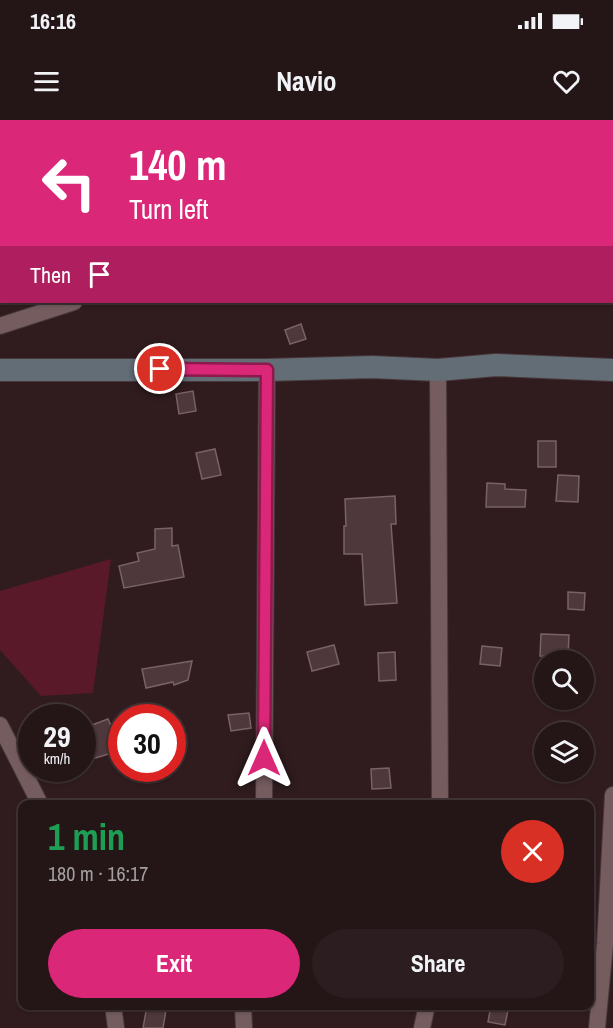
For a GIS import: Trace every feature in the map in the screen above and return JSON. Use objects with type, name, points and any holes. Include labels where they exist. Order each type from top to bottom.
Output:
[{"type":"street","points":[[0,326],[71,303]]},
{"type":"street","points":[[0,370],[267,370],[372,367],[438,370],[496,365],[613,370]]},
{"type":"street","points":[[264,800],[267,370]]},
{"type":"street","points":[[438,370],[440,800]]},
{"type":"street","points":[[0,725],[37,800]]},
{"type":"street","points":[[597,1028],[605,944],[613,795]]},
{"type":"street","points":[[114,1010],[116,1028]]},
{"type":"street","points":[[243,1010],[244,1028]]},
{"type":"street","points":[[422,1028],[426,1010]]},
{"type":"shaded area","points":[[111,559],[93,693],[41,696],[0,650],[0,591]]},
{"type":"building","points":[[301,324],[306,339],[290,344],[285,330]]},
{"type":"building","points":[[193,391],[196,411],[179,414],[176,394]]},
{"type":"building","points":[[538,441],[556,441],[556,467],[538,467]]},
{"type":"building","points":[[215,449],[221,475],[202,479],[196,453]]},
{"type":"building","points":[[558,475],[579,476],[578,502],[556,501]]},
{"type":"building","points":[[487,483],[505,484],[505,489],[526,490],[525,507],[486,507]]},
{"type":"building","points":[[395,496],[396,524],[391,524],[397,603],[365,605],[362,554],[344,554],[345,499]]},
{"type":"building","points":[[172,528],[172,546],[178,545],[184,577],[124,588],[119,566],[139,561],[137,553],[155,549],[155,529]]},
{"type":"building","points":[[568,592],[585,593],[584,610],[568,609]]},
{"type":"building","points":[[541,634],[569,635],[568,650],[540,650]]},
{"type":"building","points":[[334,645],[339,664],[312,671],[307,652]]},
{"type":"building","points":[[482,646],[502,648],[500,666],[480,664]]},
{"type":"building","points":[[395,652],[396,680],[379,681],[378,653]]},
{"type":"building","points":[[192,661],[188,680],[174,685],[173,682],[146,688],[142,669]]},
{"type":"building","points":[[249,713],[251,728],[231,731],[228,715]]},
{"type":"building","points":[[108,719],[108,754],[96,758],[96,735],[96,724]]},
{"type":"building","points":[[389,768],[391,788],[372,789],[371,769]]},
{"type":"building","points":[[146,1010],[166,1010],[163,1028],[143,1028]]},
{"type":"building","points":[[490,1010],[508,1010],[505,1025],[488,1022]]},
{"type":"route","points":[[160,369],[267,370],[264,758]]}]
